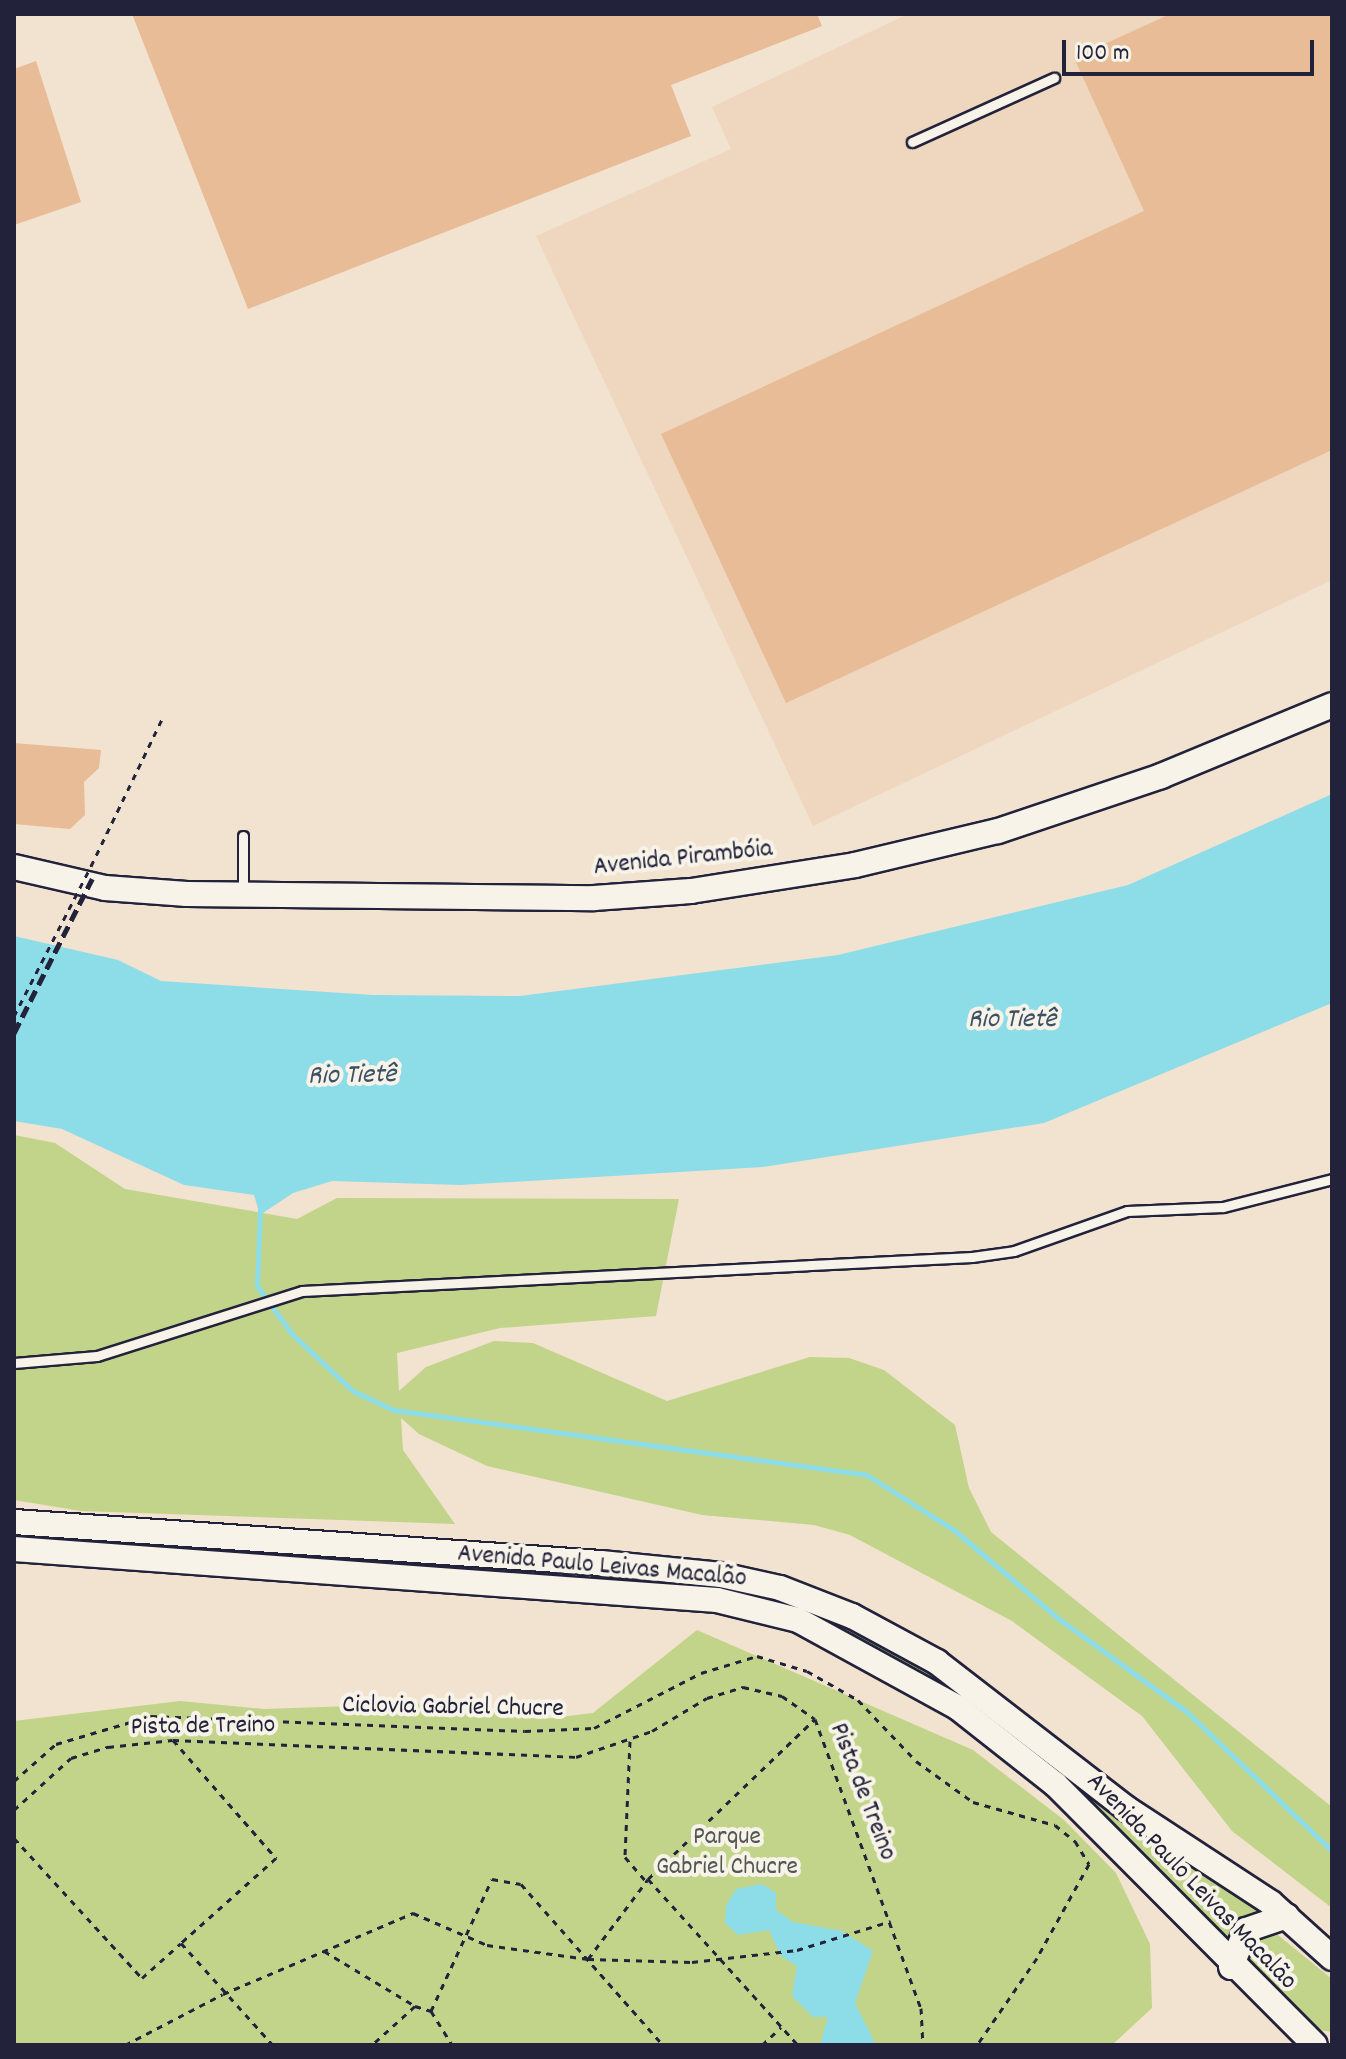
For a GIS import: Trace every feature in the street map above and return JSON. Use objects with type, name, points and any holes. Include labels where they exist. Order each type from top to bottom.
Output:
[{"type":"main road","name":"Avenida Pirambóia","points":[[14,867],[141,893],[594,898],[691,891],[855,865],[1081,805],[1332,705]]},
{"type":"main road","name":"Avenida Paulo Leivas Macalão","points":[[14,1522],[601,1563],[721,1575],[780,1588],[852,1616],[937,1662],[1126,1808],[1287,1916],[1332,1958]]},
{"type":"main road","name":"Avenida Paulo Leivas Macalão","points":[[14,1549],[717,1600],[798,1620],[957,1707],[1055,1784],[1120,1844],[1231,1967],[1308,2038]]},
{"type":"main road","points":[[1231,1967],[1246,1930],[1287,1916]]},
{"type":"main road","points":[[1308,2038],[1332,2040]]},
{"type":"lane","points":[[912,142],[1054,78]]},
{"type":"lane","points":[[243,836],[243,892]]},
{"type":"lane","points":[[14,1363],[97,1356],[281,1296],[972,1257],[1014,1251],[1127,1211],[1223,1207],[1332,1179]]},
{"type":"path","points":[[14,1016],[163,717]]},
{"type":"path","name":"Ciclovia Gabriel Chucre","points":[[14,1781],[56,1744],[151,1716],[525,1731],[594,1728],[701,1673],[757,1656],[807,1671],[858,1700],[916,1761],[973,1802],[1055,1825],[1075,1841],[1089,1864],[1037,1958],[977,2045]]},
{"type":"path","name":"Pista de Treino","points":[[14,1810],[71,1758],[173,1740],[576,1757],[630,1740],[707,1698],[743,1687],[782,1696],[815,1719],[921,2008],[923,2045]]},
{"type":"path","points":[[588,1959],[647,1880],[815,1719]]},
{"type":"path","points":[[14,1838],[142,1978],[276,1858],[173,1740]]},
{"type":"path","points":[[630,1740],[625,1857],[798,2045]]},
{"type":"path","points":[[431,2011],[492,1879],[521,1884],[663,2045]]},
{"type":"path","points":[[125,2045],[223,1994],[413,1913],[466,1932],[487,1945],[588,1959],[720,1959],[797,1950],[891,1921]]},
{"type":"path","points":[[181,1943],[223,1994],[273,2045]]},
{"type":"path","points":[[323,1950],[415,2006],[431,2011],[452,2045]]},
{"type":"path","points":[[372,2045],[415,2006]]},
{"type":"path","points":[[762,2045],[781,2027]]},
{"type":"shaded area","points":[[908,14],[1332,14],[1332,580],[813,826],[536,236],[731,149],[712,107]]},
{"type":"green space","points":[[14,1135],[55,1143],[125,1189],[297,1219],[337,1198],[679,1199],[656,1316],[500,1328],[397,1353],[399,1391],[426,1367],[494,1341],[533,1343],[667,1401],[810,1357],[849,1358],[884,1370],[955,1425],[969,1488],[991,1532],[1332,1807],[1332,1908],[1232,1831],[1142,1716],[1012,1621],[850,1535],[814,1525],[702,1515],[487,1466],[419,1434],[401,1418],[403,1450],[455,1524],[81,1511],[14,1500]]},
{"type":"green space","points":[[14,1533],[727,1586],[764,1594],[874,1639],[915,1663],[1132,1827],[1259,1910],[1226,1940],[912,1670],[872,1646],[766,1603],[14,1542]]},
{"type":"green space","name":"Parque Gabriel Chucre","points":[[697,1630],[973,1750],[1064,1820],[1116,1873],[1150,1944],[1152,2008],[1112,2045],[14,2045],[14,1721],[180,1701],[264,1709],[439,1703],[543,1719],[593,1713]]},
{"type":"green space","points":[[1273,1931],[1332,1979],[1332,2032],[1320,2030],[1253,1973],[1246,1961],[1250,1941]]},
{"type":"water","name":"Rio Tietê","points":[[1332,794],[1332,1003],[1044,1123],[763,1167],[460,1185],[332,1181],[293,1193],[260,1215],[254,1195],[184,1185],[62,1129],[14,1121],[14,936],[118,960],[161,981],[373,995],[520,996],[838,955],[1128,885]]},
{"type":"water","points":[[762,1884],[776,1893],[776,1910],[793,1922],[842,1931],[873,1951],[855,2003],[876,2045],[820,2045],[828,2017],[813,2017],[792,1996],[797,1966],[781,1956],[769,1930],[738,1935],[725,1923],[726,1906],[736,1889]]},
{"type":"building","points":[[132,14],[817,14],[822,26],[671,85],[691,136],[248,309]]},
{"type":"building","points":[[1170,14],[1332,14],[1332,450],[786,703],[661,434],[1144,211],[1074,58]]},
{"type":"building","points":[[36,61],[81,202],[14,225],[14,69]]},
{"type":"building","points":[[14,743],[101,750],[99,768],[84,782],[85,815],[70,829],[14,824]]},
{"type":"waterway","points":[[260,1209],[257,1286],[292,1334],[353,1391],[394,1410],[867,1475],[954,1530],[1059,1619],[1187,1712],[1332,1851]]},
{"type":"railway","points":[[14,1033],[92,879]]}]
